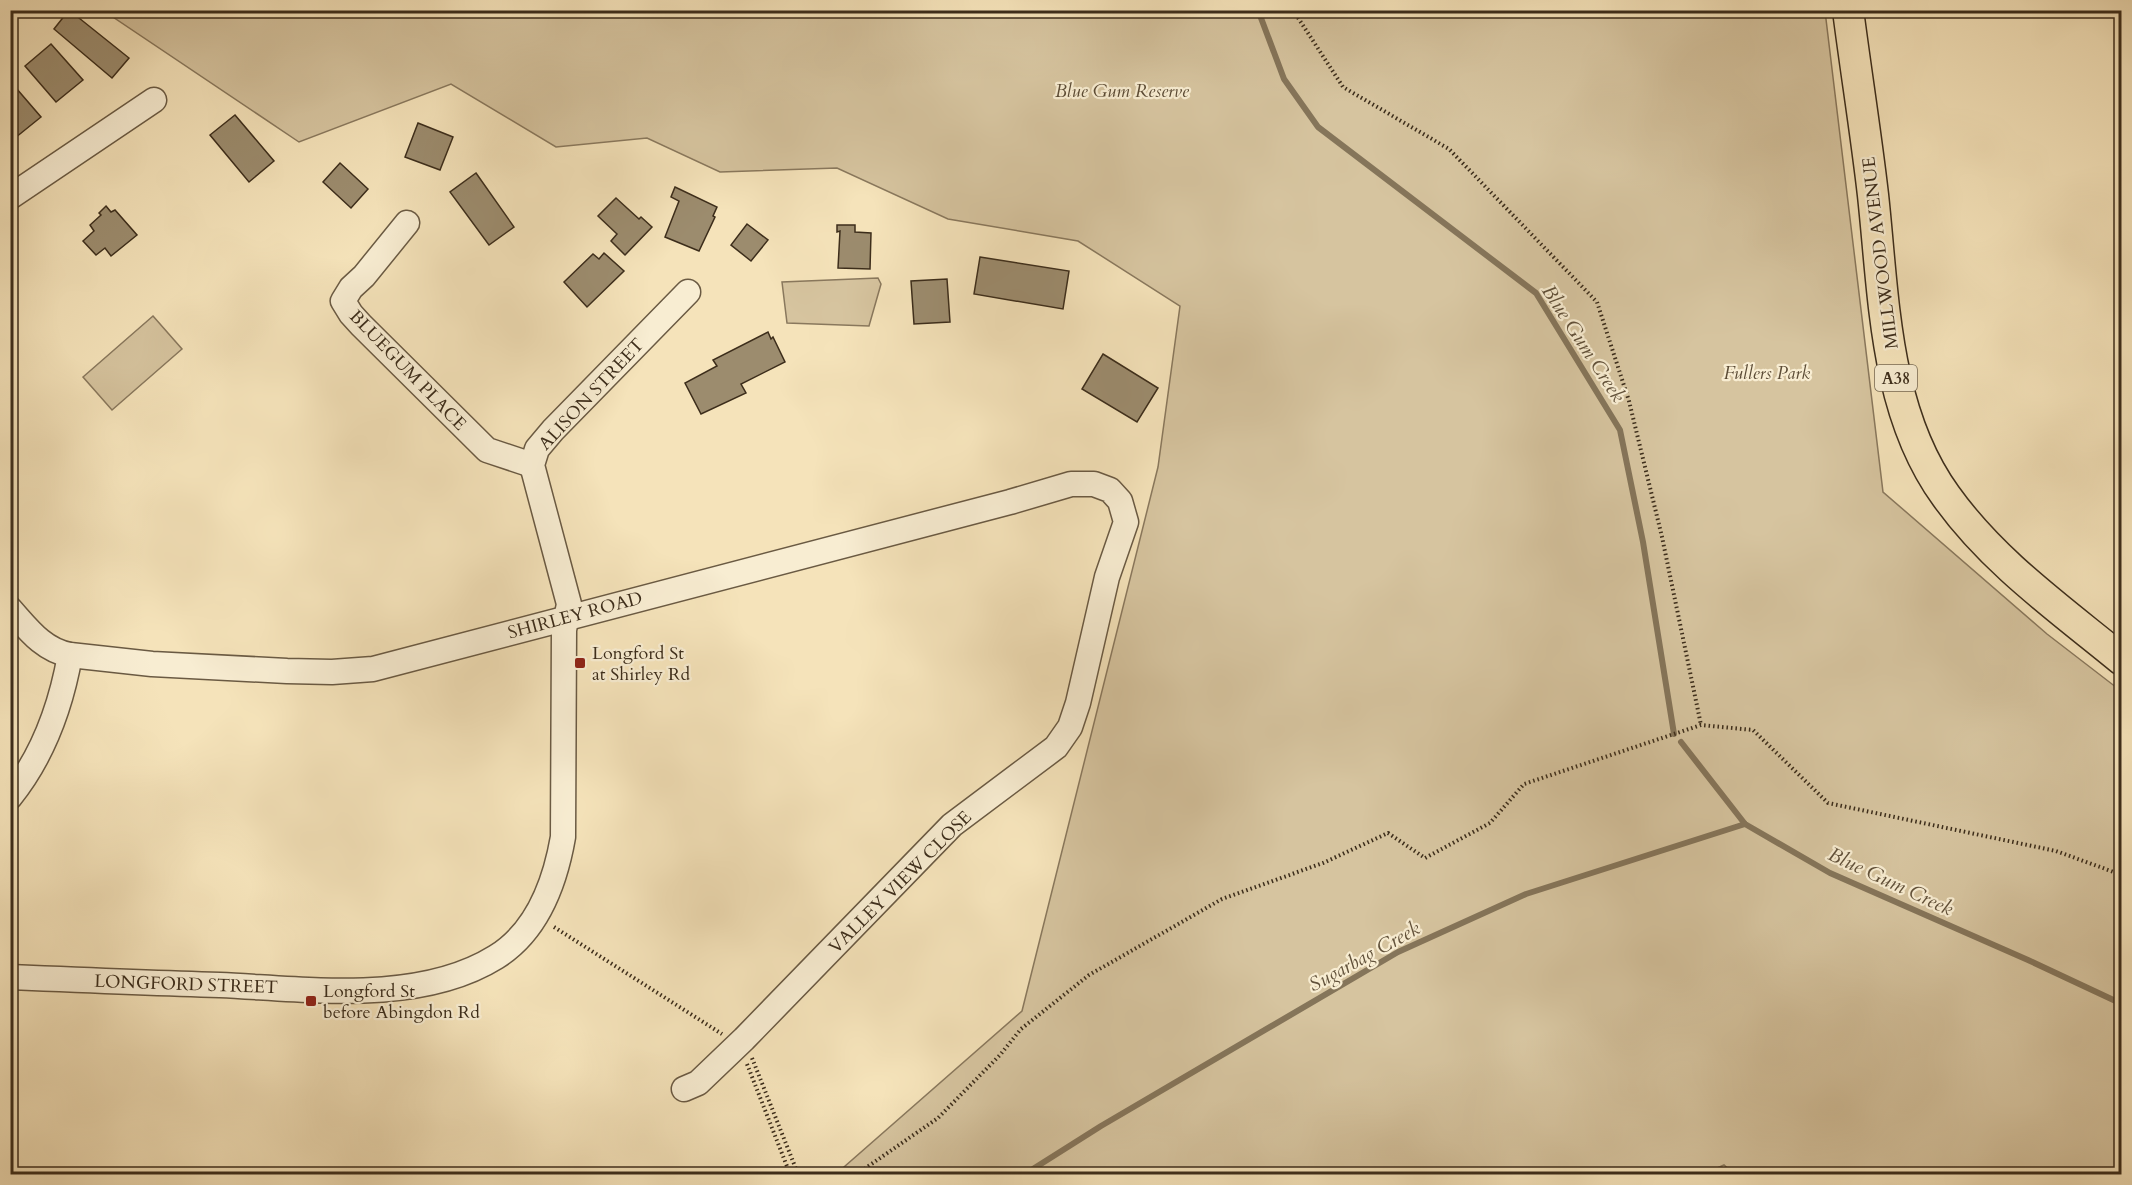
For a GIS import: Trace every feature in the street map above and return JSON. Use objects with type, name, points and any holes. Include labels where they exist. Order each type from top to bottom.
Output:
[{"type":"main road","name":"MILLWOOD AVENUE","points":[[1848,10],[1871,182],[1889,343],[1899,397],[1917,448],[1944,495],[1981,540],[2121,660]]},
{"type":"street","points":[[10,197],[154,100]]},
{"type":"street","name":"BLUEGUM PLACE","points":[[407,223],[343,301],[361,325],[487,450],[532,465]]},
{"type":"street","name":"ALISON STREET","points":[[567,616],[569,604],[532,465],[537,449],[688,292]]},
{"type":"street","name":"SHIRLEY ROAD","points":[[10,609],[46,646],[70,655],[152,664],[287,671],[350,671],[373,669],[1071,484],[1094,484],[1110,490],[1120,501],[1126,522]]},
{"type":"street","name":"VALLEY VIEW CLOSE","points":[[684,1089],[698,1083],[742,1042],[952,825],[1056,747],[1070,727],[1078,703],[1107,577],[1126,522]]},
{"type":"street","name":"LONGFORD STREET","points":[[10,977],[327,990],[407,987],[457,976],[498,956],[520,938],[536,916],[551,888],[558,866],[563,837],[564,630],[567,616]]},
{"type":"street","points":[[10,797],[30,769],[43,744],[62,694],[70,655]]},
{"type":"path","points":[[1293,10],[1342,87],[1449,149],[1597,302],[1629,401],[1662,537],[1701,725]]},
{"type":"path","points":[[857,1174],[938,1118],[1000,1055],[1021,1029],[1089,975],[1222,899],[1323,863],[1388,833],[1425,858],[1490,823],[1524,784],[1701,725],[1753,730],[1828,803],[2056,851],[2121,875]]},
{"type":"path","points":[[536,916],[742,1042],[798,1174]]},
{"type":"path","points":[[742,1042],[790,1174]]},
{"type":"green space","points":[[104,11],[1825,11],[1883,492],[2047,634],[2121,691],[2121,1174],[1734,1174],[1724,1165],[1704,1174],[836,1174],[1022,1011],[1158,467],[1180,306],[1078,241],[948,219],[837,168],[720,172],[647,138],[556,147],[451,84],[299,142]]},
{"type":"green space","points":[[878,278],[881,284],[869,326],[787,323],[782,282]]},
{"type":"green space","points":[[153,316],[182,349],[112,410],[83,377]]},
{"type":"building","points":[[69,10],[129,58],[112,78],[54,29]]},
{"type":"building","points":[[51,44],[83,80],[56,102],[25,66]]},
{"type":"building","points":[[10,81],[41,117],[10,142]]},
{"type":"building","points":[[235,115],[274,161],[249,182],[210,135]]},
{"type":"building","points":[[418,123],[453,137],[440,170],[405,157]]},
{"type":"building","points":[[340,163],[368,189],[351,208],[323,182]]},
{"type":"building","points":[[476,173],[514,227],[489,245],[450,192]]},
{"type":"building","points":[[675,187],[717,207],[713,216],[715,217],[699,251],[665,237],[679,201],[671,197]]},
{"type":"building","points":[[616,198],[639,219],[641,217],[652,227],[625,255],[611,241],[617,234],[598,216]]},
{"type":"building","points":[[106,206],[111,212],[115,210],[137,235],[111,256],[105,248],[96,255],[83,241],[94,231],[90,225],[101,215],[99,213]]},
{"type":"building","points":[[747,224],[768,240],[751,261],[731,245]]},
{"type":"building","points":[[837,225],[855,225],[855,232],[871,233],[870,269],[838,268],[840,231],[837,232]]},
{"type":"building","points":[[604,253],[624,271],[587,307],[564,282],[593,254],[599,259]]},
{"type":"building","points":[[980,257],[1069,271],[1063,309],[974,294]]},
{"type":"building","points":[[947,279],[950,322],[914,324],[911,281]]},
{"type":"building","points":[[768,332],[771,339],[773,337],[785,362],[741,384],[746,393],[701,414],[685,383],[717,366],[713,360]]},
{"type":"building","points":[[1103,354],[1158,388],[1137,422],[1082,389]]},
{"type":"waterway","name":"Blue Gum Creek","points":[[1258,10],[1284,79],[1318,127],[1536,293],[1620,430],[1643,542],[1674,734]]},
{"type":"waterway","name":"Blue Gum Creek","points":[[1681,742],[1745,824],[1830,873],[2122,1004]]},
{"type":"waterway","name":"Sugarbag Creek","points":[[1025,1174],[1101,1126],[1398,952],[1526,894],[1745,824]]},
{"type":"place","name":"Longford St at Shirley Rd","points":[[580,663]]},
{"type":"place","name":"Longford St before Abingdon Rd","points":[[311,1001]]},
{"type":"park label","name":"Blue Gum Reserve","points":[[1122,91]]},
{"type":"park label","name":"Fullers Park","points":[[1767,373]]}]
